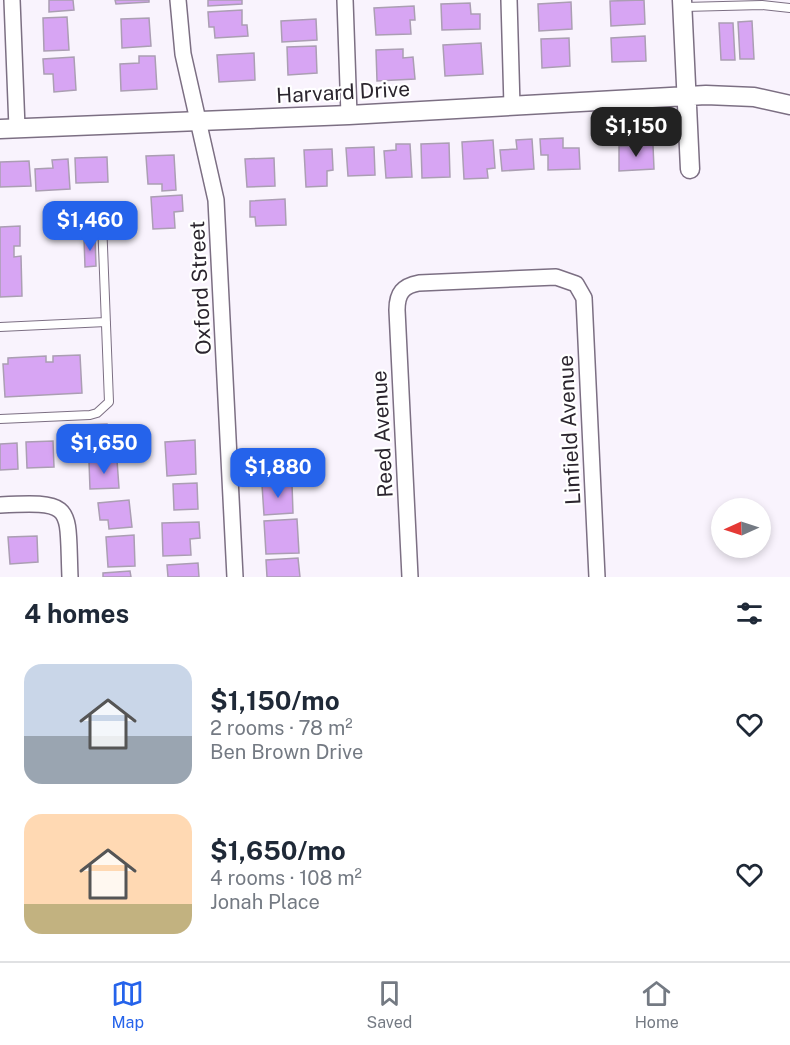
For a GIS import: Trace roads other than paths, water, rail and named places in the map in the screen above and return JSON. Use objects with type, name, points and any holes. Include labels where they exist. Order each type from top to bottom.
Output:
[{"type":"street","points":[[8,128],[12,0]]},
{"type":"street","name":"Oxford Street","points":[[178,0],[183,54],[216,200],[219,229],[234,577]]},
{"type":"street","points":[[345,0],[349,115]]},
{"type":"street","points":[[509,0],[512,106]]},
{"type":"street","points":[[682,4],[690,169]]},
{"type":"street","name":"Harvard Drive","points":[[8,128],[349,115],[687,96],[754,96],[790,105]]},
{"type":"street","name":"Linfield Avenue","points":[[402,290],[409,285],[419,283],[556,277],[576,284],[584,298],[597,577]]},
{"type":"street","name":"Reed Avenue","points":[[402,290],[397,299],[410,577]]},
{"type":"street","points":[[0,505],[43,503],[59,509],[68,523],[70,577]]},
{"type":"lane","points":[[682,4],[762,5],[790,8]]},
{"type":"lane","points":[[0,419],[90,415],[103,409],[109,402],[102,221]]},
{"type":"lane","points":[[0,327],[106,322]]}]
